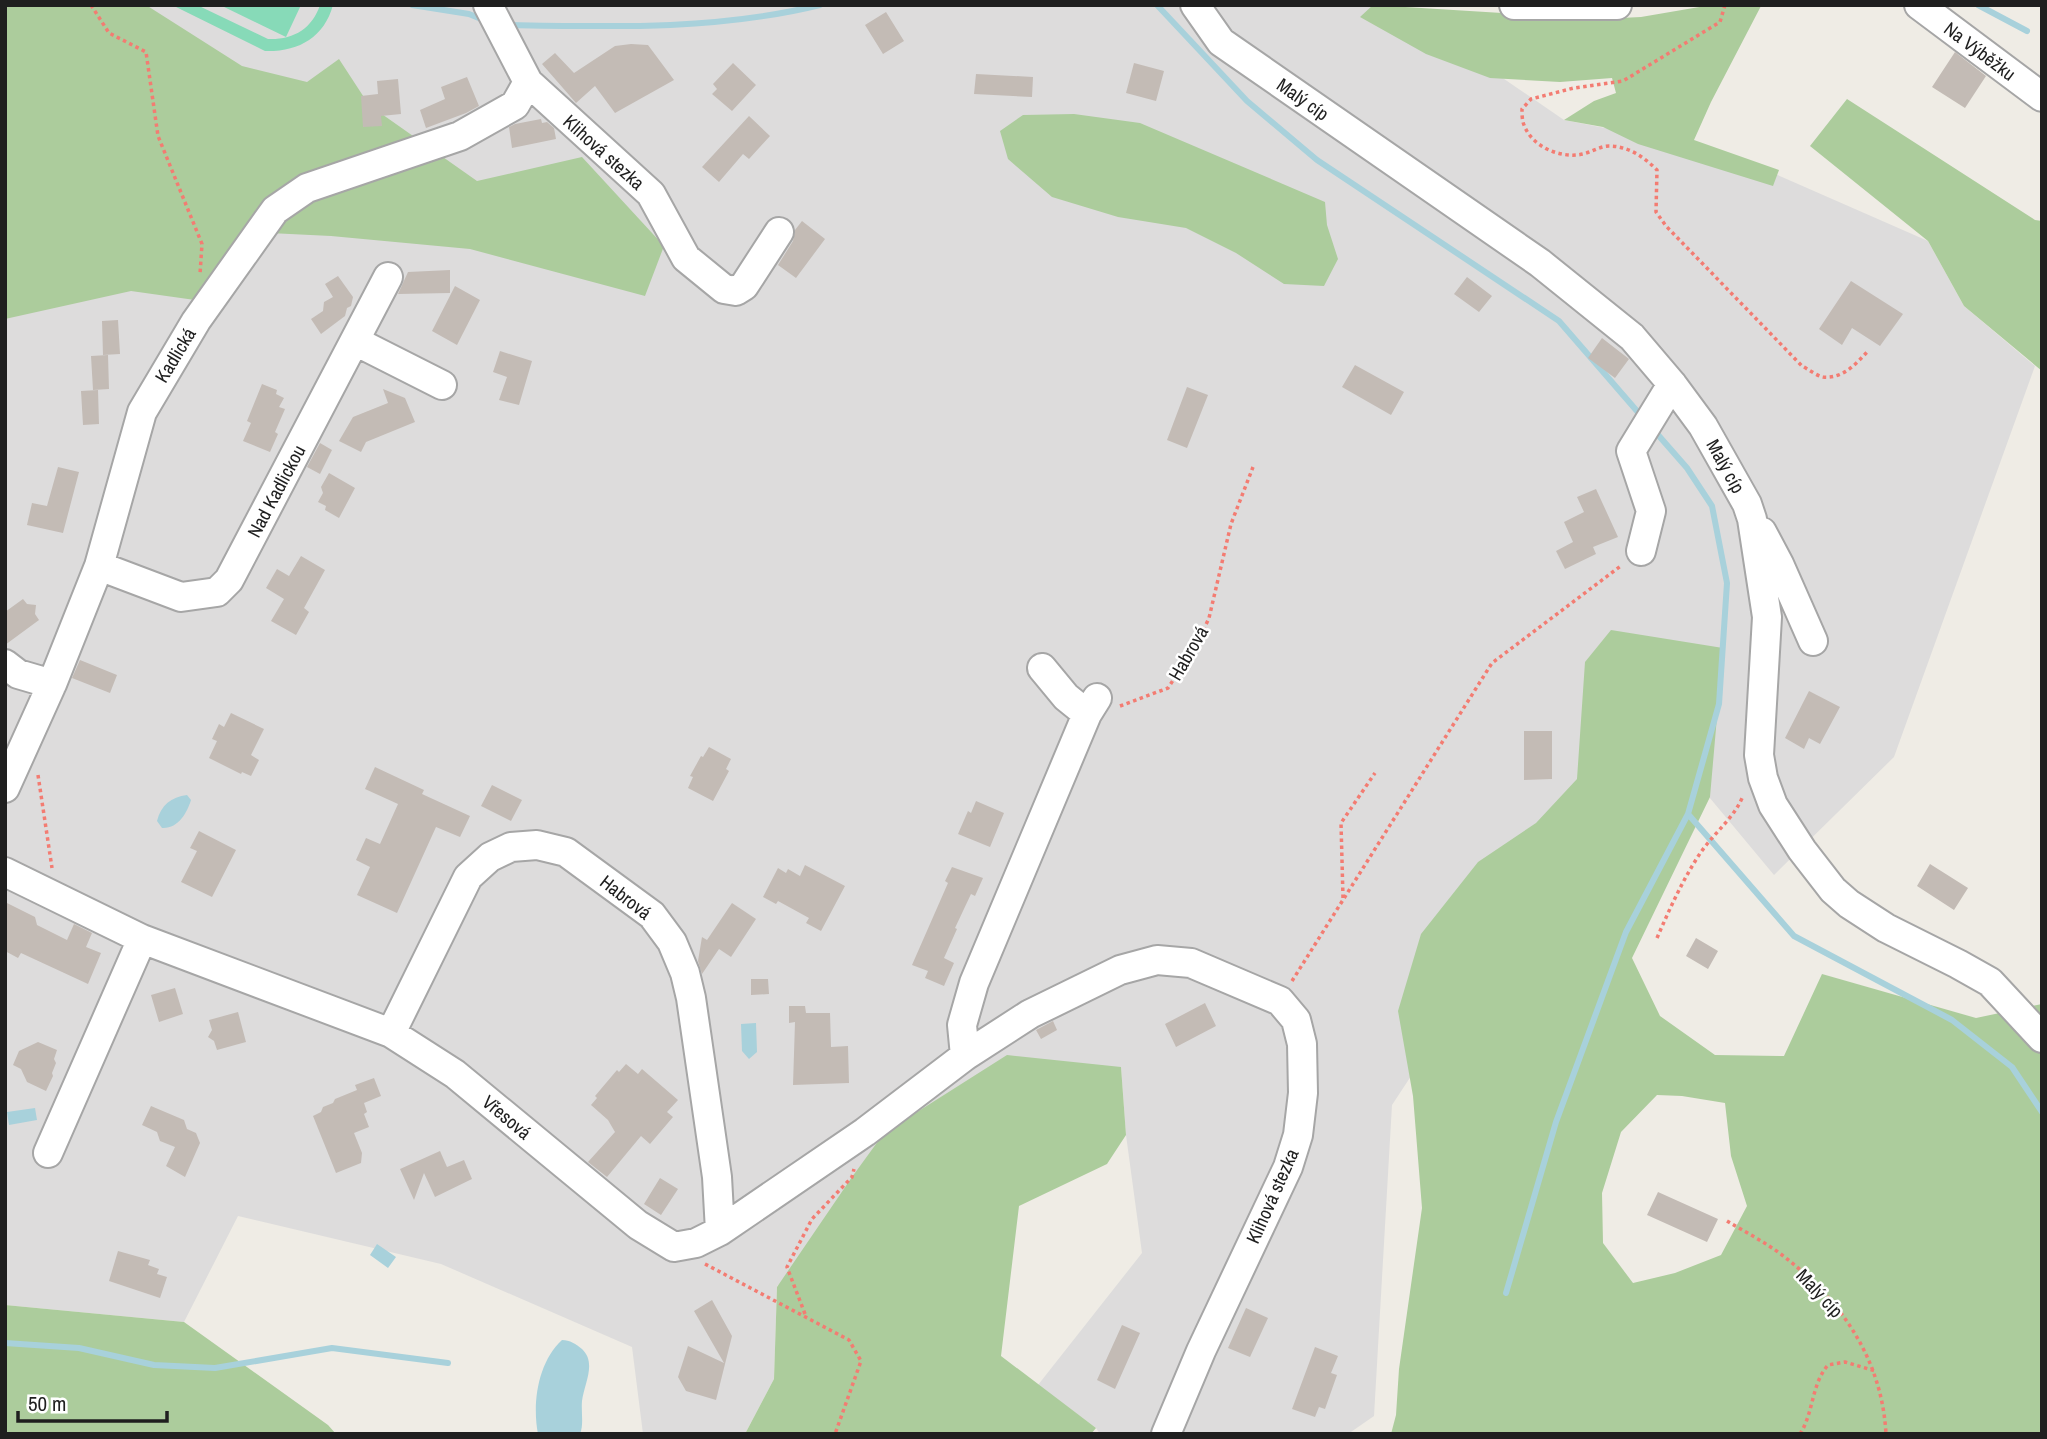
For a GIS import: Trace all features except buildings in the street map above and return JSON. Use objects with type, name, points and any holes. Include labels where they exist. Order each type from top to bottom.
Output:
[{"type":"street","points":[[488,5],[528,82]]},
{"type":"street","name":"Malý cíp","points":[[1195,5],[1222,42],[1540,263],[1632,337],[1672,384],[1703,426],[1747,504],[1756,536],[1767,617],[1759,755],[1763,778],[1773,805],[1802,850],[1833,890],[1849,904],[1886,928],[1990,982],[2042,1038]]},
{"type":"street","points":[[1514,5],[1617,5]]},
{"type":"street","name":"Na Výběžku","points":[[1919,5],[2042,97]]},
{"type":"street","name":"Klihová stezka","points":[[528,82],[651,194],[686,258],[724,289],[736,291],[744,286],[779,232]]},
{"type":"street","name":"Kadlická","points":[[5,788],[52,684],[99,566],[142,412],[196,321],[275,210],[307,188],[460,136],[514,106],[528,82]]},
{"type":"street","name":"Nad Kadlickou","points":[[99,566],[181,597],[217,592],[229,580],[388,277]]},
{"type":"street","points":[[355,341],[442,385]]},
{"type":"street","points":[[1641,551],[1651,511],[1631,452],[1672,384]]},
{"type":"street","points":[[1747,504],[1779,564],[1813,641]]},
{"type":"street","points":[[5,664],[18,674],[52,684]]},
{"type":"street","points":[[965,1056],[962,1024],[974,983],[1092,706],[1066,697],[1042,668]]},
{"type":"street","name":"Habrová","points":[[391,1033],[468,877],[490,858],[511,847],[537,845],[566,852],[652,915],[672,942],[685,973],[717,1177],[719,1230]]},
{"type":"street","name":"Vřesová","points":[[5,872],[142,939],[391,1033],[455,1074],[638,1225],[674,1247]]},
{"type":"street","points":[[48,1153],[142,939]]},
{"type":"street","points":[[674,1247],[696,1243],[719,1230],[865,1132],[965,1056],[1030,1014],[1120,970],[1157,960],[1191,963],[1280,1001]]},
{"type":"street","name":"Klihová stezka","points":[[1166,1434],[1206,1339],[1288,1167],[1298,1135],[1303,1093],[1302,1044],[1296,1020],[1280,1001]]},
{"type":"path","points":[[91,5],[109,33],[146,52],[158,136],[202,244],[199,282]]},
{"type":"path","points":[[1725,5],[1720,22],[1623,81],[1574,88],[1531,99],[1522,109],[1524,125],[1538,144],[1559,155],[1582,155],[1606,146],[1624,147],[1646,160],[1657,170],[1656,212],[1666,226],[1802,366],[1823,377],[1845,373],[1868,351]]},
{"type":"path","name":"Habrová","points":[[1092,706],[1126,704],[1168,688],[1197,644],[1209,618],[1231,524],[1253,467]]},
{"type":"path","points":[[1280,1001],[1492,663],[1641,551]]},
{"type":"path","points":[[37,773],[57,897]]},
{"type":"path","points":[[1343,900],[1341,822],[1375,773]]},
{"type":"path","points":[[1657,938],[1676,893],[1702,850],[1737,810],[1746,788]]},
{"type":"path","points":[[806,1316],[787,1267],[812,1219],[852,1177],[855,1166]]},
{"type":"path","name":"Malý cíp","points":[[1727,1221],[1782,1255],[1832,1300],[1866,1351],[1875,1371],[1885,1405],[1886,1434]]},
{"type":"path","points":[[674,1247],[849,1340],[861,1361],[835,1434]]},
{"type":"path","points":[[1800,1434],[1807,1423],[1818,1377],[1828,1365],[1845,1362],[1875,1371]]},
{"type":"shaded area","points":[[5,5],[1396,5],[1564,120],[1723,151],[1928,241],[1964,306],[2035,366],[1894,757],[1774,875],[1645,720],[1392,1105],[1374,1416],[1348,1434],[1100,1434],[1096,1428],[1038,1385],[1142,1253],[1126,1135],[1121,1067],[777,1286],[774,1379],[745,1434],[643,1434],[632,1347],[441,1264],[238,1216],[184,1322],[5,1305]]},
{"type":"green space","points":[[5,5],[146,5],[242,66],[307,82],[339,59],[369,105],[477,181],[582,157],[664,246],[645,296],[470,249],[331,236],[249,232],[195,300],[131,291],[5,319]]},
{"type":"green space","points":[[172,5],[197,5],[268,39],[277,39],[293,35],[307,27],[320,5],[333,5],[323,26],[308,41],[288,49],[265,51]]},
{"type":"green space","points":[[220,5],[301,5],[286,37]]},
{"type":"green space","points":[[1373,5],[1600,19],[1641,17],[1711,5],[1761,6],[1694,140],[1779,170],[1773,186],[1638,144],[1603,127],[1564,120],[1594,101],[1616,93],[1612,78],[1560,82],[1490,78],[1426,54],[1360,17]]},
{"type":"green space","points":[[1847,99],[2035,220],[2042,221],[2042,371],[1964,306],[1928,241],[1810,146]]},
{"type":"green space","points":[[1074,114],[1140,123],[1325,202],[1327,225],[1338,259],[1324,286],[1284,284],[1236,253],[1186,228],[1118,217],[1052,197],[1008,159],[1000,131],[1023,115]]},
{"type":"green space","points":[[1611,630],[1723,648],[1710,797],[1632,958],[1660,1016],[1715,1055],[1784,1056],[1822,974],[1976,1018],[2042,1004],[2042,1434],[1391,1434],[1396,1415],[1399,1369],[1422,1208],[1413,1096],[1398,1011],[1421,934],[1478,862],[1536,823],[1577,779],[1585,662]],"holes":[[[1657,1095],[1725,1103],[1731,1156],[1747,1206],[1721,1255],[1675,1273],[1633,1283],[1603,1243],[1602,1193],[1621,1132]]]},
{"type":"green space","points":[[1007,1055],[1121,1067],[1126,1135],[1107,1164],[1019,1206],[1001,1356],[1096,1428],[1091,1434],[745,1434],[774,1379],[777,1287],[852,1177],[884,1133]]},
{"type":"green space","points":[[5,1305],[184,1322],[328,1425],[336,1434],[5,1434]]},
{"type":"water","points":[[187,795],[191,800],[181,819],[173,826],[162,828],[157,821],[164,806]]},
{"type":"water","points":[[756,1023],[757,1052],[749,1059],[742,1051],[741,1024]]},
{"type":"water","points":[[35,1108],[37,1120],[9,1125],[7,1112]]},
{"type":"water","points":[[377,1244],[396,1257],[388,1268],[370,1255]]},
{"type":"water","points":[[562,1340],[580,1347],[589,1361],[580,1434],[538,1434],[536,1409],[542,1371]]},
{"type":"waterway","points":[[412,5],[469,14],[486,21]]},
{"type":"waterway","points":[[509,25],[626,26],[704,23],[820,5]]},
{"type":"waterway","points":[[1157,5],[1247,101],[1317,160],[1559,321],[1643,418]]},
{"type":"waterway","points":[[1978,5],[2027,31]]},
{"type":"waterway","points":[[1506,1293],[1556,1122],[1626,932],[1688,814],[1719,704],[1727,583],[1712,506],[1687,468],[1652,428]]},
{"type":"waterway","points":[[1688,814],[1794,936],[1952,1020],[2012,1067],[2042,1112]]},
{"type":"waterway","points":[[5,1343],[79,1348],[154,1365],[215,1368],[332,1348],[448,1363]]}]
